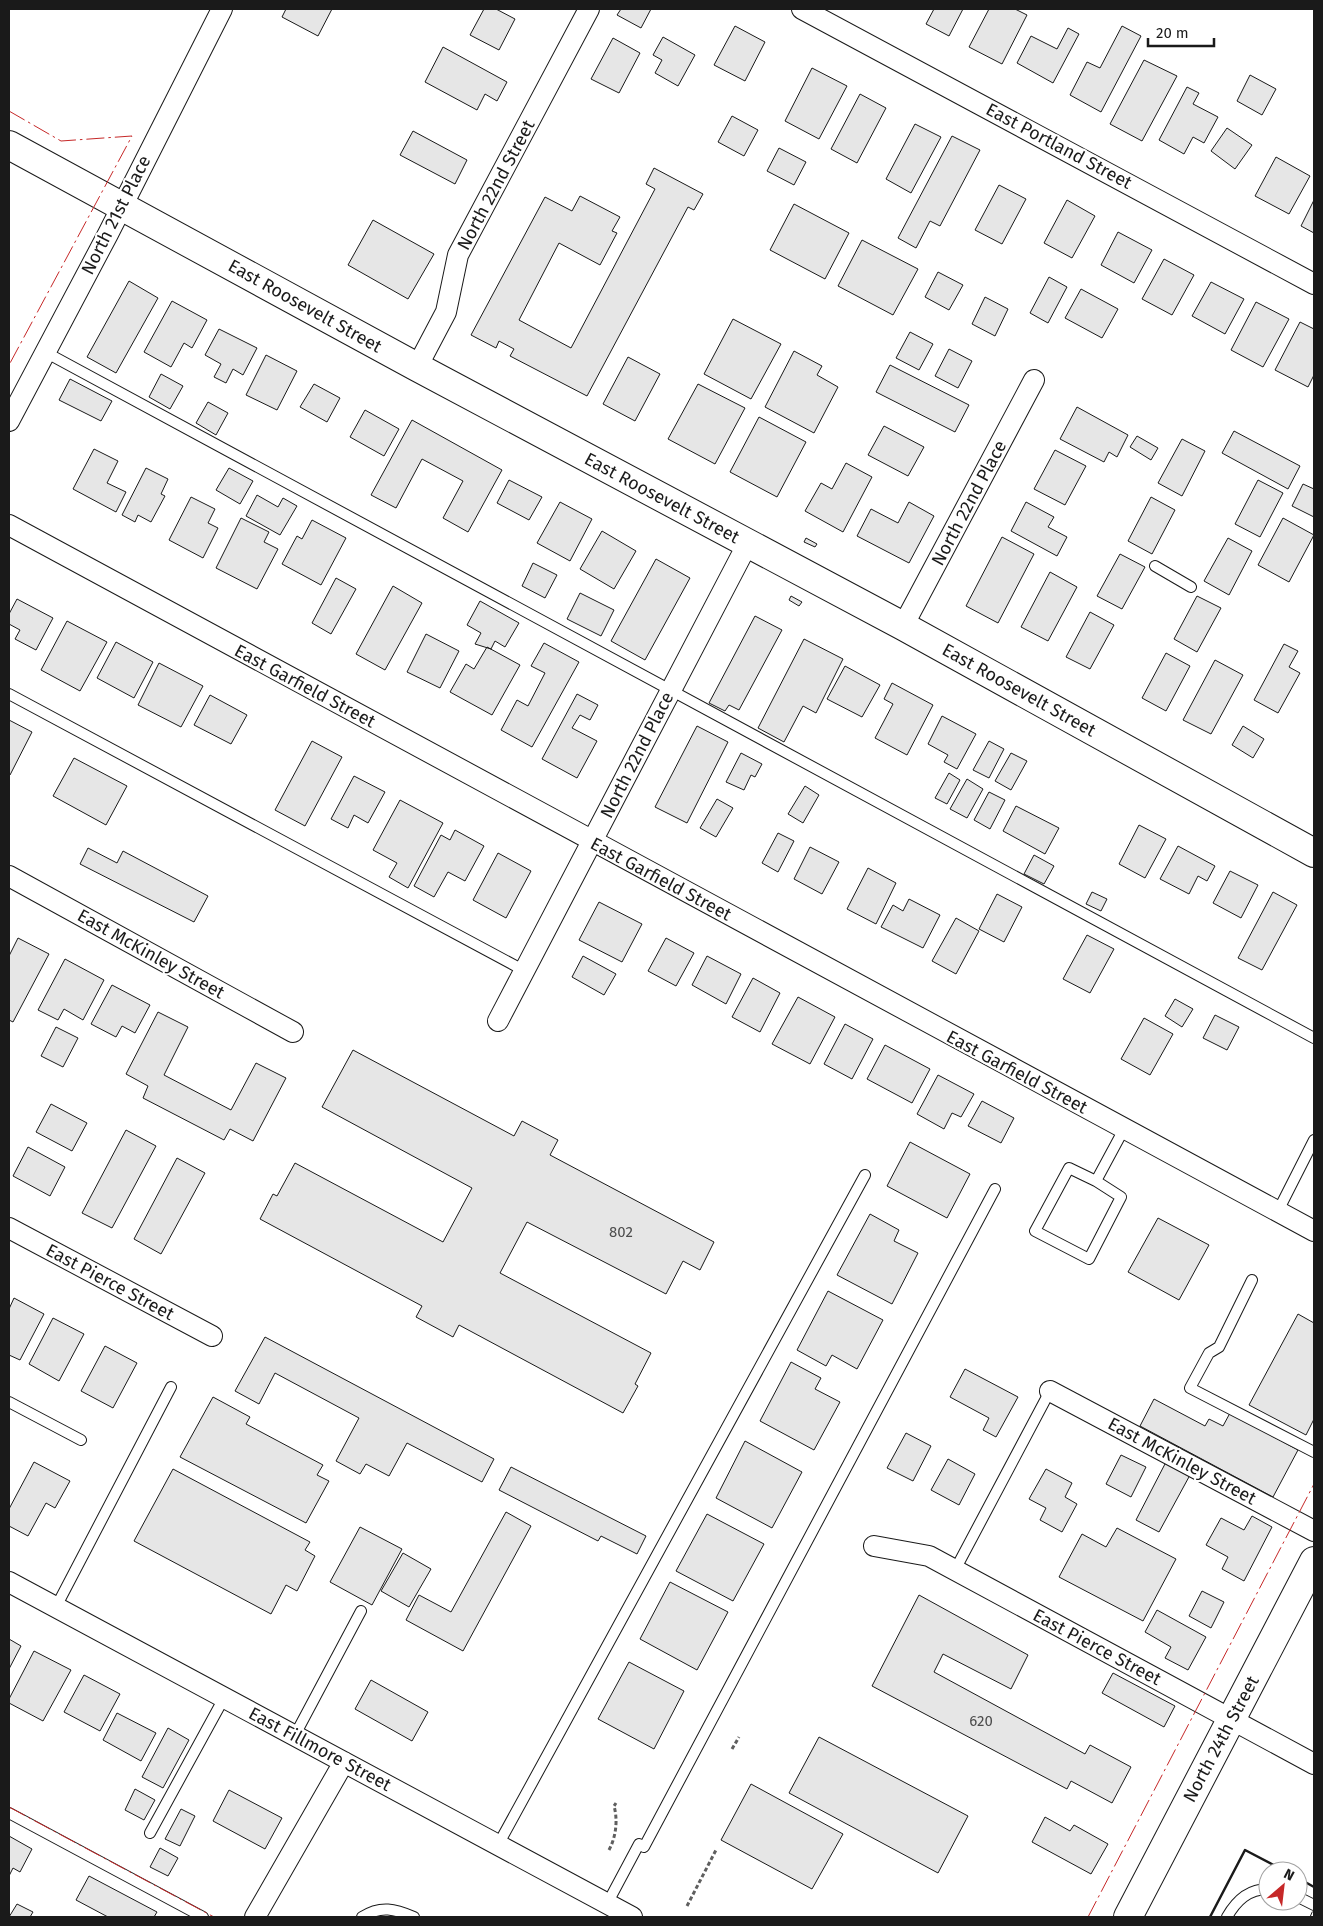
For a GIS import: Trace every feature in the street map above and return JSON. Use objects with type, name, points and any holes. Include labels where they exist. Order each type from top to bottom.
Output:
[{"type":"street","name":"North 21st Place","points":[[9,421],[222,9]]},
{"type":"street","name":"North 22nd Street","points":[[417,367],[446,312],[458,255],[589,9]]},
{"type":"street","name":"East Portland Street","points":[[802,9],[1314,284]]},
{"type":"street","name":"East Roosevelt Street","points":[[9,145],[417,367],[903,626],[1314,853]]},
{"type":"street","name":"North 22nd Place","points":[[903,626],[1034,380]]},
{"type":"street","name":"East Garfield Street","points":[[9,525],[1314,1231]]},
{"type":"street","name":"North 22nd Place","points":[[498,1021],[748,543]]},
{"type":"street","name":"East McKinley Street","points":[[9,876],[292,1032]]},
{"type":"street","name":"East Pierce Street","points":[[9,1228],[212,1336]]},
{"type":"street","name":"East McKinley Street","points":[[1050,1391],[1314,1531]]},
{"type":"street","name":"East Pierce Street","points":[[874,1546],[929,1556],[1314,1764]]},
{"type":"street","name":"North 24th Street","points":[[1128,1917],[1314,1561]]},
{"type":"street","name":"East Fillmore Street","points":[[9,1582],[632,1917]]},
{"type":"street","points":[[255,1917],[344,1762]]},
{"type":"lane","points":[[44,352],[1314,1038]]},
{"type":"lane","points":[[1155,566],[1191,587]]},
{"type":"lane","points":[[9,694],[525,971]]},
{"type":"lane","points":[[1096,1181],[1124,1129]]},
{"type":"lane","points":[[1278,1211],[1314,1140]]},
{"type":"lane","points":[[1069,1168],[1096,1181],[1121,1197],[1090,1259],[1035,1230],[1069,1168]]},
{"type":"lane","points":[[498,1845],[866,1175]]},
{"type":"lane","points":[[607,1904],[641,1845],[995,1189]]},
{"type":"lane","points":[[1252,1280],[1220,1348],[1209,1353],[1190,1388],[1314,1452]]},
{"type":"lane","points":[[56,1607],[171,1387]]},
{"type":"lane","points":[[954,1570],[1050,1391]]},
{"type":"lane","points":[[9,1402],[81,1440]]},
{"type":"lane","points":[[294,1735],[361,1611]]},
{"type":"lane","points":[[150,1833],[224,1698]]},
{"type":"lane","points":[[9,1813],[203,1917]]},
{"type":"lane","points":[[1227,1917],[1235,1902],[1243,1896],[1258,1892]]},
{"type":"lane","points":[[362,1917],[370,1912],[384,1908],[414,1917]]},
{"type":"path","points":[[732,1749],[739,1737]]},
{"type":"path","points":[[610,1850],[617,1816],[614,1806],[616,1803]]},
{"type":"path","points":[[687,1906],[716,1850]]},
{"type":"building","points":[[286,9],[332,9],[318,36],[282,17]]},
{"type":"building","points":[[484,9],[496,9],[515,19],[499,50],[470,35]]},
{"type":"building","points":[[621,9],[651,9],[641,28],[617,15]]},
{"type":"building","points":[[934,9],[963,9],[949,36],[926,24]]},
{"type":"building","points":[[989,9],[1015,9],[1027,15],[1002,64],[969,47]]},
{"type":"building","points":[[735,26],[765,42],[745,81],[714,65]]},
{"type":"building","points":[[1122,26],[1141,36],[1101,112],[1070,95],[1087,62],[1100,68]]},
{"type":"building","points":[[1068,28],[1079,34],[1053,83],[1017,63],[1031,36],[1057,49]]},
{"type":"building","points":[[663,37],[695,55],[678,86],[655,73],[662,60],[653,55]]},
{"type":"building","points":[[613,38],[640,53],[619,93],[591,79]]},
{"type":"building","points":[[443,47],[507,82],[497,101],[485,94],[477,110],[425,82]]},
{"type":"building","points":[[1144,60],[1177,76],[1142,141],[1110,124]]},
{"type":"building","points":[[812,68],[847,86],[819,139],[785,121]]},
{"type":"building","points":[[1250,75],[1276,89],[1262,115],[1237,101]]},
{"type":"building","points":[[1187,87],[1199,93],[1193,104],[1218,117],[1204,143],[1193,137],[1184,154],[1159,140]]},
{"type":"building","points":[[860,94],[886,108],[857,163],[831,149]]},
{"type":"building","points":[[732,116],[758,130],[744,156],[718,142]]},
{"type":"building","points":[[915,124],[941,137],[911,193],[886,179]]},
{"type":"building","points":[[1227,128],[1252,145],[1235,169],[1211,151]]},
{"type":"building","points":[[413,131],[467,160],[455,184],[400,155]]},
{"type":"building","points":[[952,136],[980,150],[940,226],[930,221],[916,248],[898,238]]},
{"type":"building","points":[[779,148],[806,162],[794,185],[767,171]]},
{"type":"building","points":[[1276,157],[1310,176],[1289,214],[1255,196]]},
{"type":"building","points":[[654,168],[703,194],[694,210],[688,207],[587,396],[510,356],[514,349],[499,341],[496,348],[471,335],[545,197],[572,211],[580,196],[620,217],[612,231],[617,233],[600,265],[559,243],[519,320],[571,348],[655,189],[646,184]]},
{"type":"building","points":[[999,185],[1026,199],[1002,244],[975,230]]},
{"type":"building","points":[[1067,200],[1095,216],[1072,258],[1044,243]]},
{"type":"building","points":[[1314,200],[1314,233],[1301,226]]},
{"type":"building","points":[[794,204],[849,233],[825,279],[770,250]]},
{"type":"building","points":[[373,220],[434,254],[408,299],[348,265]]},
{"type":"building","points":[[1118,232],[1152,250],[1134,283],[1101,265]]},
{"type":"building","points":[[862,240],[918,269],[893,315],[838,286]]},
{"type":"building","points":[[1164,259],[1194,275],[1172,315],[1142,299]]},
{"type":"building","points":[[938,272],[963,285],[949,310],[925,297]]},
{"type":"building","points":[[1049,277],[1067,287],[1048,323],[1030,313]]},
{"type":"building","points":[[129,281],[158,298],[116,373],[87,357]]},
{"type":"building","points":[[1211,282],[1244,299],[1225,334],[1192,316]]},
{"type":"building","points":[[1081,289],[1118,309],[1102,338],[1065,318]]},
{"type":"building","points":[[985,297],[1008,309],[995,336],[972,324]]},
{"type":"building","points":[[172,301],[207,320],[192,348],[184,343],[171,367],[144,352]]},
{"type":"building","points":[[1256,302],[1289,319],[1263,367],[1231,350]]},
{"type":"building","points":[[733,319],[781,344],[751,399],[704,374]]},
{"type":"building","points":[[1300,322],[1314,329],[1314,375],[1308,387],[1275,370]]},
{"type":"building","points":[[219,329],[257,348],[243,375],[233,369],[226,383],[214,377],[221,364],[205,355]]},
{"type":"building","points":[[910,332],[933,344],[919,370],[896,358]]},
{"type":"building","points":[[949,349],[972,361],[958,388],[935,376]]},
{"type":"building","points":[[794,351],[822,366],[817,375],[838,387],[814,433],[765,407]]},
{"type":"building","points":[[266,355],[297,371],[277,410],[246,395]]},
{"type":"building","points":[[628,357],[660,374],[635,421],[603,404]]},
{"type":"building","points":[[890,365],[969,405],[955,432],[876,392]]},
{"type":"building","points":[[161,374],[183,386],[170,409],[149,397]]},
{"type":"building","points":[[70,379],[112,401],[101,421],[59,400]]},
{"type":"building","points":[[314,384],[340,398],[327,422],[300,407]]},
{"type":"building","points":[[698,384],[745,408],[715,464],[668,439]]},
{"type":"building","points":[[208,402],[228,413],[216,435],[196,423]]},
{"type":"building","points":[[1077,407],[1128,435],[1117,457],[1109,452],[1104,462],[1060,439]]},
{"type":"building","points":[[365,410],[399,429],[384,456],[350,437]]},
{"type":"building","points":[[759,417],[806,442],[777,497],[730,472]]},
{"type":"building","points":[[412,420],[502,470],[468,532],[443,518],[463,481],[422,459],[396,508],[371,495]]},
{"type":"building","points":[[884,426],[924,447],[908,476],[868,455]]},
{"type":"building","points":[[1234,431],[1300,466],[1288,489],[1222,453]]},
{"type":"building","points":[[1137,436],[1158,448],[1151,460],[1130,447]]},
{"type":"building","points":[[1182,439],[1205,451],[1182,496],[1158,483]]},
{"type":"building","points":[[94,449],[118,461],[107,483],[126,492],[116,512],[73,489]]},
{"type":"building","points":[[1055,450],[1086,466],[1065,505],[1034,489]]},
{"type":"building","points":[[846,463],[872,477],[843,532],[805,511],[821,483],[832,489]]},
{"type":"building","points":[[146,468],[168,479],[161,494],[165,496],[151,522],[138,515],[135,522],[122,515]]},
{"type":"building","points":[[229,468],[253,481],[240,504],[216,490]]},
{"type":"building","points":[[509,480],[542,497],[529,520],[497,503]]},
{"type":"building","points":[[1258,480],[1283,493],[1260,537],[1235,524]]},
{"type":"building","points":[[1303,484],[1314,489],[1314,517],[1292,506]]},
{"type":"building","points":[[257,495],[278,507],[283,498],[297,506],[280,535],[246,516]]},
{"type":"building","points":[[191,497],[215,509],[208,523],[218,528],[203,558],[169,540]]},
{"type":"building","points":[[1151,497],[1175,510],[1152,554],[1128,541]]},
{"type":"building","points":[[560,502],[592,519],[570,561],[537,543]]},
{"type":"building","points":[[909,502],[934,516],[909,563],[857,536],[871,509],[898,523]]},
{"type":"building","points":[[1026,502],[1054,517],[1048,527],[1067,537],[1057,556],[1011,531]]},
{"type":"building","points":[[241,518],[269,532],[264,542],[278,549],[257,589],[216,568]]},
{"type":"building","points":[[1283,518],[1314,535],[1289,582],[1258,565]]},
{"type":"building","points":[[312,520],[346,538],[321,585],[282,564],[297,536],[302,539]]},
{"type":"building","points":[[602,531],[636,551],[614,589],[580,569]]},
{"type":"building","points":[[1002,537],[1034,554],[998,623],[966,606]]},
{"type":"building","points":[[806,538],[817,544],[815,547],[804,542]]},
{"type":"building","points":[[1228,538],[1252,551],[1229,595],[1204,581]]},
{"type":"building","points":[[1120,554],[1145,567],[1122,609],[1097,596]]},
{"type":"building","points":[[656,559],[690,578],[645,660],[611,641]]},
{"type":"building","points":[[533,563],[557,575],[545,598],[522,586]]},
{"type":"building","points":[[1050,572],[1077,587],[1048,641],[1021,627]]},
{"type":"building","points":[[336,578],[356,589],[331,634],[312,623]]},
{"type":"building","points":[[393,586],[422,603],[385,670],[356,654]]},
{"type":"building","points":[[580,593],[614,610],[601,636],[567,619]]},
{"type":"building","points":[[791,596],[802,602],[799,606],[789,600]]},
{"type":"building","points":[[1197,596],[1221,608],[1197,652],[1174,639]]},
{"type":"building","points":[[17,599],[53,618],[36,650],[15,639],[20,630],[9,624],[9,614]]},
{"type":"building","points":[[480,601],[519,623],[505,647],[495,641],[491,649],[475,644],[481,633],[467,625]]},
{"type":"building","points":[[1090,612],[1114,625],[1090,669],[1066,657]]},
{"type":"building","points":[[755,616],[782,630],[739,710],[729,705],[725,711],[709,703]]},
{"type":"building","points":[[67,621],[107,642],[80,691],[41,670]]},
{"type":"building","points":[[426,634],[459,651],[440,688],[407,672]]},
{"type":"building","points":[[804,639],[843,659],[816,713],[803,706],[784,742],[758,728]]},
{"type":"building","points":[[116,642],[153,662],[134,698],[97,678]]},
{"type":"building","points":[[544,643],[579,662],[532,747],[501,730],[517,700],[528,706],[545,673],[531,666]]},
{"type":"building","points":[[1284,644],[1298,651],[1289,667],[1300,673],[1278,713],[1254,700]]},
{"type":"building","points":[[487,647],[520,665],[492,715],[450,692],[466,664],[474,669]]},
{"type":"building","points":[[1166,653],[1190,666],[1166,711],[1142,698]]},
{"type":"building","points":[[1215,660],[1243,675],[1211,734],[1183,720]]},
{"type":"building","points":[[159,663],[203,686],[181,727],[138,705]]},
{"type":"building","points":[[845,666],[880,685],[862,717],[827,699]]},
{"type":"building","points":[[892,683],[933,705],[907,755],[875,738],[893,704],[884,699]]},
{"type":"building","points":[[577,694],[598,705],[590,720],[580,715],[572,728],[597,741],[577,778],[542,759]]},
{"type":"building","points":[[210,695],[247,715],[231,744],[194,725]]},
{"type":"building","points":[[942,716],[976,734],[957,769],[944,762],[948,755],[928,744]]},
{"type":"building","points":[[9,720],[32,732],[10,775],[9,774]]},
{"type":"building","points":[[697,726],[728,742],[687,823],[655,807]]},
{"type":"building","points":[[1243,726],[1264,739],[1253,758],[1232,745]]},
{"type":"building","points":[[312,741],[342,757],[305,826],[275,810]]},
{"type":"building","points":[[989,741],[1004,749],[989,778],[973,770]]},
{"type":"building","points":[[741,753],[762,764],[755,777],[751,775],[744,790],[726,782]]},
{"type":"building","points":[[1011,753],[1027,761],[1011,790],[995,781]]},
{"type":"building","points":[[74,758],[127,786],[106,825],[53,796]]},
{"type":"building","points":[[949,773],[960,780],[947,804],[935,798]]},
{"type":"building","points":[[354,776],[385,792],[368,823],[354,815],[348,828],[331,819]]},
{"type":"building","points":[[967,779],[983,789],[967,818],[950,809]]},
{"type":"building","points":[[805,786],[819,795],[803,823],[788,814]]},
{"type":"building","points":[[989,792],[1005,800],[990,829],[974,820]]},
{"type":"building","points":[[717,799],[733,808],[716,837],[700,828]]},
{"type":"building","points":[[400,800],[443,823],[408,888],[389,877],[397,863],[373,850]]},
{"type":"building","points":[[1016,806],[1059,828],[1045,854],[1003,831]]},
{"type":"building","points":[[1139,825],[1166,839],[1145,878],[1119,864]]},
{"type":"building","points":[[455,830],[484,846],[465,881],[448,872],[434,897],[414,886],[441,835],[450,840]]},
{"type":"building","points":[[778,833],[794,841],[778,872],[762,863]]},
{"type":"building","points":[[1178,846],[1215,866],[1207,881],[1198,876],[1189,894],[1160,879]]},
{"type":"building","points":[[810,847],[839,862],[822,894],[794,879]]},
{"type":"building","points":[[88,848],[117,863],[123,851],[208,896],[194,922],[80,864]]},
{"type":"building","points":[[498,853],[531,871],[506,918],[473,900]]},
{"type":"building","points":[[1034,855],[1054,866],[1044,884],[1024,874]]},
{"type":"building","points":[[868,868],[896,883],[876,924],[847,909]]},
{"type":"building","points":[[1230,871],[1258,885],[1241,918],[1213,903]]},
{"type":"building","points":[[1092,892],[1107,899],[1101,911],[1086,904]]},
{"type":"building","points":[[1273,892],[1297,905],[1262,970],[1238,958]]},
{"type":"building","points":[[997,894],[1022,907],[1004,942],[979,929]]},
{"type":"building","points":[[909,899],[940,915],[923,948],[881,927],[893,905],[903,911]]},
{"type":"building","points":[[599,902],[642,924],[622,962],[579,940]]},
{"type":"building","points":[[956,918],[979,931],[956,974],[932,961]]},
{"type":"building","points":[[1087,935],[1114,949],[1090,993],[1063,979]]},
{"type":"building","points":[[18,938],[49,954],[13,1022],[9,1020],[9,956]]},
{"type":"building","points":[[666,938],[694,953],[676,986],[648,971]]},
{"type":"building","points":[[583,956],[616,974],[604,995],[572,977]]},
{"type":"building","points":[[707,956],[741,974],[726,1004],[692,985]]},
{"type":"building","points":[[65,959],[104,980],[83,1020],[64,1009],[58,1020],[38,1010]]},
{"type":"building","points":[[753,978],[780,993],[760,1032],[732,1017]]},
{"type":"building","points":[[112,985],[150,1005],[135,1033],[122,1026],[116,1037],[91,1024]]},
{"type":"building","points":[[798,997],[835,1017],[810,1064],[772,1044]]},
{"type":"building","points":[[1175,999],[1193,1009],[1182,1027],[1165,1016]]},
{"type":"building","points":[[158,1012],[188,1027],[164,1075],[231,1110],[256,1063],[286,1078],[253,1141],[230,1129],[224,1140],[143,1098],[148,1086],[126,1074]]},
{"type":"building","points":[[1215,1015],[1239,1027],[1227,1050],[1203,1038]]},
{"type":"building","points":[[1144,1018],[1173,1034],[1150,1075],[1121,1059]]},
{"type":"building","points":[[845,1024],[873,1039],[852,1079],[824,1064]]},
{"type":"building","points":[[56,1027],[78,1038],[63,1067],[41,1056]]},
{"type":"building","points":[[885,1045],[930,1069],[912,1103],[867,1079]]},
{"type":"building","points":[[353,1050],[514,1136],[522,1121],[558,1140],[550,1155],[714,1242],[700,1270],[683,1261],[666,1294],[527,1222],[500,1273],[651,1353],[635,1384],[638,1386],[623,1413],[459,1325],[453,1337],[416,1317],[422,1306],[260,1219],[273,1194],[277,1196],[295,1163],[443,1242],[472,1188],[322,1107]]},
{"type":"building","points":[[938,1075],[974,1094],[961,1117],[952,1113],[944,1129],[917,1114]]},
{"type":"building","points":[[982,1101],[1014,1118],[1001,1143],[968,1126]]},
{"type":"building","points":[[51,1104],[87,1123],[72,1151],[36,1132]]},
{"type":"building","points":[[126,1130],[156,1146],[112,1228],[82,1213]]},
{"type":"building","points":[[910,1142],[970,1174],[947,1218],[887,1186]]},
{"type":"building","points":[[28,1147],[65,1167],[50,1196],[13,1176]]},
{"type":"building","points":[[177,1158],[205,1173],[161,1254],[134,1239]]},
{"type":"building","points":[[870,1214],[899,1230],[894,1241],[918,1253],[892,1304],[837,1275]]},
{"type":"building","points":[[1158,1218],[1209,1245],[1179,1300],[1128,1272]]},
{"type":"building","points":[[828,1291],[883,1320],[857,1369],[832,1355],[826,1366],[797,1350]]},
{"type":"building","points":[[14,1298],[44,1314],[20,1360],[9,1355],[9,1309]]},
{"type":"building","points":[[1298,1314],[1314,1323],[1314,1419],[1306,1435],[1249,1405]]},
{"type":"building","points":[[53,1318],[84,1334],[59,1381],[29,1364]]},
{"type":"building","points":[[265,1337],[494,1459],[482,1482],[407,1443],[389,1476],[366,1464],[360,1474],[336,1461],[359,1418],[275,1373],[259,1404],[235,1391]]},
{"type":"building","points":[[105,1346],[137,1363],[113,1408],[81,1391]]},
{"type":"building","points":[[791,1362],[821,1378],[815,1389],[840,1402],[814,1450],[760,1421]]},
{"type":"building","points":[[965,1369],[1018,1397],[996,1437],[983,1430],[989,1418],[950,1397]]},
{"type":"building","points":[[213,1397],[250,1417],[246,1424],[323,1465],[317,1475],[329,1481],[306,1523],[180,1457]]},
{"type":"building","points":[[1154,1399],[1205,1426],[1209,1419],[1223,1426],[1230,1413],[1298,1450],[1273,1497],[1140,1426]]},
{"type":"building","points":[[906,1433],[931,1446],[913,1481],[887,1468]]},
{"type":"building","points":[[745,1441],[802,1472],[772,1528],[716,1498]]},
{"type":"building","points":[[1121,1455],[1146,1467],[1131,1497],[1106,1484]]},
{"type":"building","points":[[948,1459],[975,1474],[959,1505],[931,1490]]},
{"type":"building","points":[[34,1462],[70,1481],[55,1508],[46,1503],[28,1536],[9,1526],[9,1509]]},
{"type":"building","points":[[1166,1462],[1190,1475],[1159,1532],[1136,1520]]},
{"type":"building","points":[[511,1467],[646,1536],[637,1554],[601,1536],[598,1541],[499,1490]]},
{"type":"building","points":[[173,1469],[310,1542],[305,1550],[315,1556],[297,1591],[286,1585],[271,1614],[134,1541]]},
{"type":"building","points":[[1046,1469],[1072,1483],[1065,1497],[1077,1504],[1062,1532],[1040,1520],[1046,1508],[1029,1499]]},
{"type":"building","points":[[506,1512],[531,1526],[463,1651],[406,1620],[419,1595],[451,1612]]},
{"type":"building","points":[[707,1514],[764,1544],[733,1601],[676,1571]]},
{"type":"building","points":[[1252,1516],[1272,1527],[1244,1581],[1222,1569],[1228,1557],[1206,1545],[1221,1518],[1244,1530]]},
{"type":"building","points":[[360,1527],[402,1549],[372,1605],[330,1582]]},
{"type":"building","points":[[1117,1528],[1176,1559],[1143,1621],[1059,1577],[1082,1534],[1106,1547]]},
{"type":"building","points":[[403,1553],[431,1569],[409,1607],[381,1591]]},
{"type":"building","points":[[670,1582],[728,1612],[697,1670],[640,1639]]},
{"type":"building","points":[[1202,1591],[1224,1602],[1211,1628],[1189,1616]]},
{"type":"building","points":[[919,1595],[1028,1655],[1011,1689],[943,1654],[934,1672],[1085,1754],[1090,1745],[1131,1767],[1112,1803],[1071,1781],[1067,1789],[872,1686]]},
{"type":"building","points":[[1157,1610],[1206,1637],[1188,1670],[1165,1658],[1171,1647],[1145,1632]]},
{"type":"building","points":[[9,1639],[21,1646],[9,1669]]},
{"type":"building","points":[[34,1651],[71,1670],[43,1721],[9,1703],[9,1699]]},
{"type":"building","points":[[629,1662],[684,1691],[654,1749],[598,1719]]},
{"type":"building","points":[[1113,1673],[1175,1706],[1164,1727],[1102,1693]]},
{"type":"building","points":[[84,1675],[120,1694],[100,1731],[64,1712]]},
{"type":"building","points":[[371,1680],[428,1712],[412,1741],[355,1709]]},
{"type":"building","points":[[117,1713],[156,1733],[141,1761],[103,1740]]},
{"type":"building","points":[[168,1728],[189,1740],[163,1788],[142,1777]]},
{"type":"building","points":[[819,1737],[968,1816],[938,1873],[789,1793]]},
{"type":"building","points":[[751,1784],[843,1834],[812,1889],[721,1840]]},
{"type":"building","points":[[135,1789],[155,1800],[144,1820],[125,1810]]},
{"type":"building","points":[[229,1790],[282,1818],[265,1849],[213,1821]]},
{"type":"building","points":[[181,1809],[195,1816],[180,1846],[165,1839]]},
{"type":"building","points":[[1045,1817],[1070,1831],[1074,1825],[1108,1844],[1091,1874],[1032,1842]]},
{"type":"building","points":[[9,1836],[32,1849],[20,1872],[13,1868],[9,1876]]},
{"type":"building","points":[[160,1848],[178,1858],[168,1876],[150,1867]]},
{"type":"building","points":[[89,1876],[157,1912],[154,1917],[108,1917],[76,1900]]},
{"type":"building","points":[[17,1904],[33,1912],[30,1917],[9,1917]]},
{"type":"fence","points":[[1310,1917],[1314,1908]]},
{"type":"wall","points":[[1210,1917],[1245,1850],[1266,1861]]},
{"type":"wall","points":[[1308,1884],[1314,1887]]},
{"type":"power","points":[[9,111],[61,141],[132,136],[9,365]]},
{"type":"power","points":[[1088,1917],[1314,1484]]},
{"type":"power","points":[[9,1807],[214,1917]]}]
